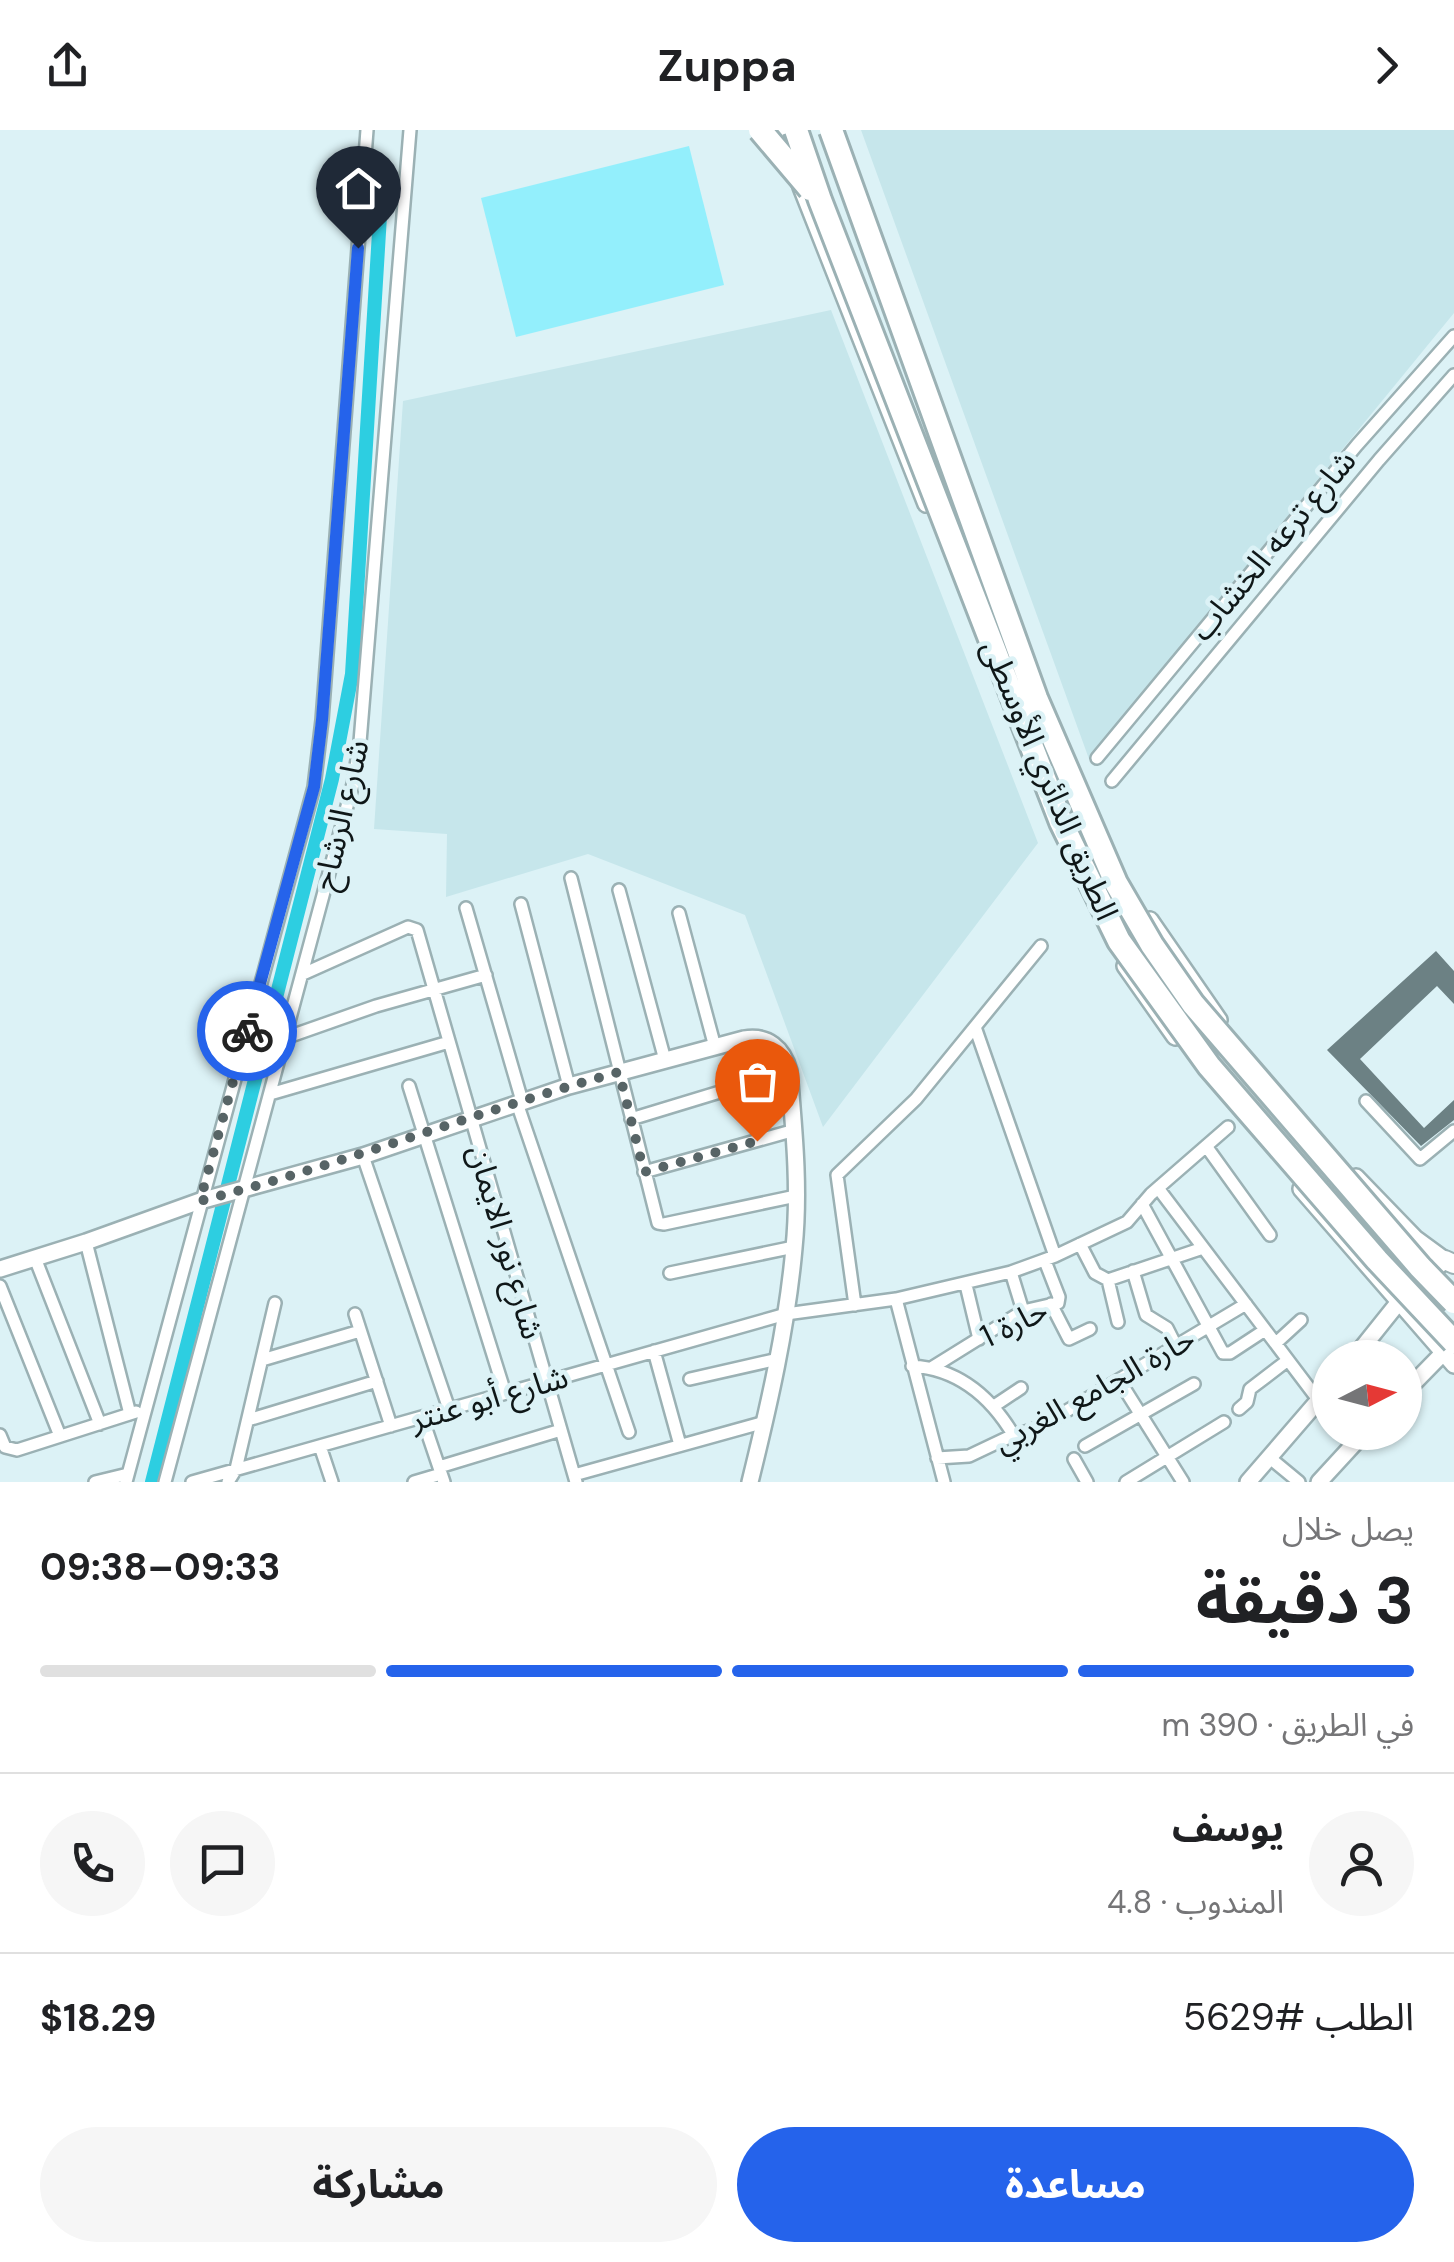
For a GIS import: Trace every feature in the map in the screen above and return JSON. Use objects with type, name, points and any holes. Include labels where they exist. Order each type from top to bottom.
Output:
[{"type":"highway","points":[[760,130],[820,200]]},
{"type":"highway","name":"الطريق الدائري الأوسطى","points":[[796,130],[1061,822],[1119,941],[1209,1066],[1451,1351]]},
{"type":"highway","name":"الطريق الدائري الأوسطى","points":[[834,130],[1036,698],[1116,883],[1193,1004],[1420,1268],[1454,1302]]},
{"type":"street","name":"شارع الرشاح","points":[[127,1478],[314,787],[367,130]]},
{"type":"street","name":"شارع الرشاح","points":[[165,1482],[353,784],[360,742],[410,130]]},
{"type":"street","points":[[783,130],[808,205],[1052,826],[1086,898],[1132,978],[1225,1102],[1398,1304],[1451,1351],[1422,1377]]},
{"type":"street","points":[[834,130],[1090,806],[1125,878],[1169,950],[1223,1025],[1312,1132],[1415,1238],[1451,1258],[1398,1304],[1369,1340]]},
{"type":"street","name":"شارع ترعه الخشاب","points":[[1096,758],[1357,445],[1454,336]]},
{"type":"street","name":"شارع ترعه الخشاب","points":[[1112,781],[1379,460],[1454,376]]},
{"type":"street","points":[[933,523],[974,506]]},
{"type":"street","points":[[571,878],[656,1218],[662,1225],[796,1196]]},
{"type":"street","points":[[619,890],[666,1060]]},
{"type":"street","points":[[521,904],[570,1086]]},
{"type":"street","points":[[466,908],[519,1102],[629,1432]]},
{"type":"street","points":[[679,913],[715,1047]]},
{"type":"street","name":"شارع نور الايمان","points":[[303,974],[413,926],[418,932],[575,1478]]},
{"type":"street","points":[[854,1305],[837,1175],[916,1100],[1041,946]]},
{"type":"street","points":[[1132,978],[1169,950]]},
{"type":"street","points":[[286,1038],[376,1006],[486,975]]},
{"type":"street","points":[[975,1027],[1050,1258]]},
{"type":"street","points":[[0,1268],[200,1201],[364,1156],[469,1117],[570,1086],[744,1039],[765,1039],[782,1052],[788,1071],[796,1196],[786,1314],[750,1482]]},
{"type":"street","points":[[270,1094],[448,1042]]},
{"type":"street","points":[[631,1119],[788,1071]]},
{"type":"street","points":[[409,1086],[505,1394]]},
{"type":"street","points":[[1366,1101],[1420,1159],[1454,1132]]},
{"type":"street","name":"شارع أبو عنتر","points":[[192,1482],[786,1314],[896,1299],[1011,1272],[1127,1222],[1158,1188],[1228,1127]]},
{"type":"street","points":[[644,1172],[794,1130]]},
{"type":"street","points":[[1206,1146],[1270,1235]]},
{"type":"street","points":[[364,1156],[449,1409]]},
{"type":"street","points":[[1158,1188],[1312,1390]]},
{"type":"street","points":[[1142,1204],[1225,1354],[1266,1330]]},
{"type":"street","points":[[1376,1278],[1415,1238]]},
{"type":"street","points":[[86,1242],[130,1414]]},
{"type":"street","points":[[1080,1244],[1095,1273],[1108,1280],[1204,1248]]},
{"type":"street","points":[[670,1273],[794,1247]]},
{"type":"street","points":[[36,1258],[100,1424]]},
{"type":"street","name":"حارة 1","points":[[933,1367],[1023,1312],[1058,1303],[1050,1258]]},
{"type":"street","points":[[1011,1272],[1023,1312]]},
{"type":"street","points":[[1133,1272],[1146,1315],[1168,1328],[1176,1346]]},
{"type":"street","points":[[1108,1280],[1118,1322]]},
{"type":"street","points":[[966,1285],[979,1339]]},
{"type":"street","points":[[0,1286],[60,1436]]},
{"type":"street","points":[[896,1299],[944,1482]]},
{"type":"street","points":[[228,1482],[236,1470],[275,1303]]},
{"type":"street","points":[[1052,1304],[1068,1339],[1090,1329]]},
{"type":"street","name":"حارة الجامع الغربي","points":[[937,1458],[969,1456],[1038,1428],[1246,1304]]},
{"type":"street","points":[[355,1314],[391,1426]]},
{"type":"street","points":[[1276,1344],[1301,1320]]},
{"type":"street","points":[[262,1360],[360,1331]]},
{"type":"street","points":[[654,1352],[680,1446]]},
{"type":"street","points":[[690,1379],[778,1359]]},
{"type":"street","points":[[1239,1409],[1247,1402],[1250,1389],[1288,1360]]},
{"type":"street","points":[[912,1366],[933,1367],[966,1382],[994,1406],[1014,1436]]},
{"type":"street","points":[[1119,1380],[1179,1481]]},
{"type":"street","points":[[248,1420],[376,1381]]},
{"type":"street","points":[[1084,1446],[1194,1384]]},
{"type":"street","points":[[994,1406],[1020,1388]]},
{"type":"street","points":[[0,1435],[6,1448],[20,1449],[147,1409]]},
{"type":"street","points":[[422,1417],[441,1474]]},
{"type":"street","points":[[1248,1482],[1312,1417]]},
{"type":"street","points":[[575,1478],[765,1422]]},
{"type":"street","points":[[1126,1482],[1224,1422]]},
{"type":"street","points":[[414,1482],[561,1430]]},
{"type":"street","points":[[320,1446],[332,1482]]},
{"type":"street","points":[[1319,1482],[1348,1450]]},
{"type":"street","points":[[1270,1458],[1300,1482]]},
{"type":"street","points":[[1074,1459],[1087,1482]]},
{"type":"street","points":[[95,1482],[127,1478]]},
{"type":"shaded area","points":[[861,130],[1454,130],[1454,313],[1089,759]]},
{"type":"shaded area","points":[[689,146],[724,285],[516,337],[481,198]]},
{"type":"shaded area","points":[[831,310],[1038,843],[823,1127],[745,915],[588,854],[446,897],[447,834],[374,829],[403,401]]},
{"type":"building","points":[[1436,951],[1454,971],[1454,1004],[1437,986],[1360,1059],[1424,1128],[1454,1100],[1454,1120],[1421,1146],[1327,1050]]},
{"type":"waterway","points":[[152,1482],[332,779],[352,674],[383,167]]},
{"type":"way so far","points":[[247,1031],[200,1201],[364,1156],[469,1117],[619,1072],[644,1172],[757,1141]]},
{"type":"route","points":[[247,1031],[314,787],[358,248]]}]
